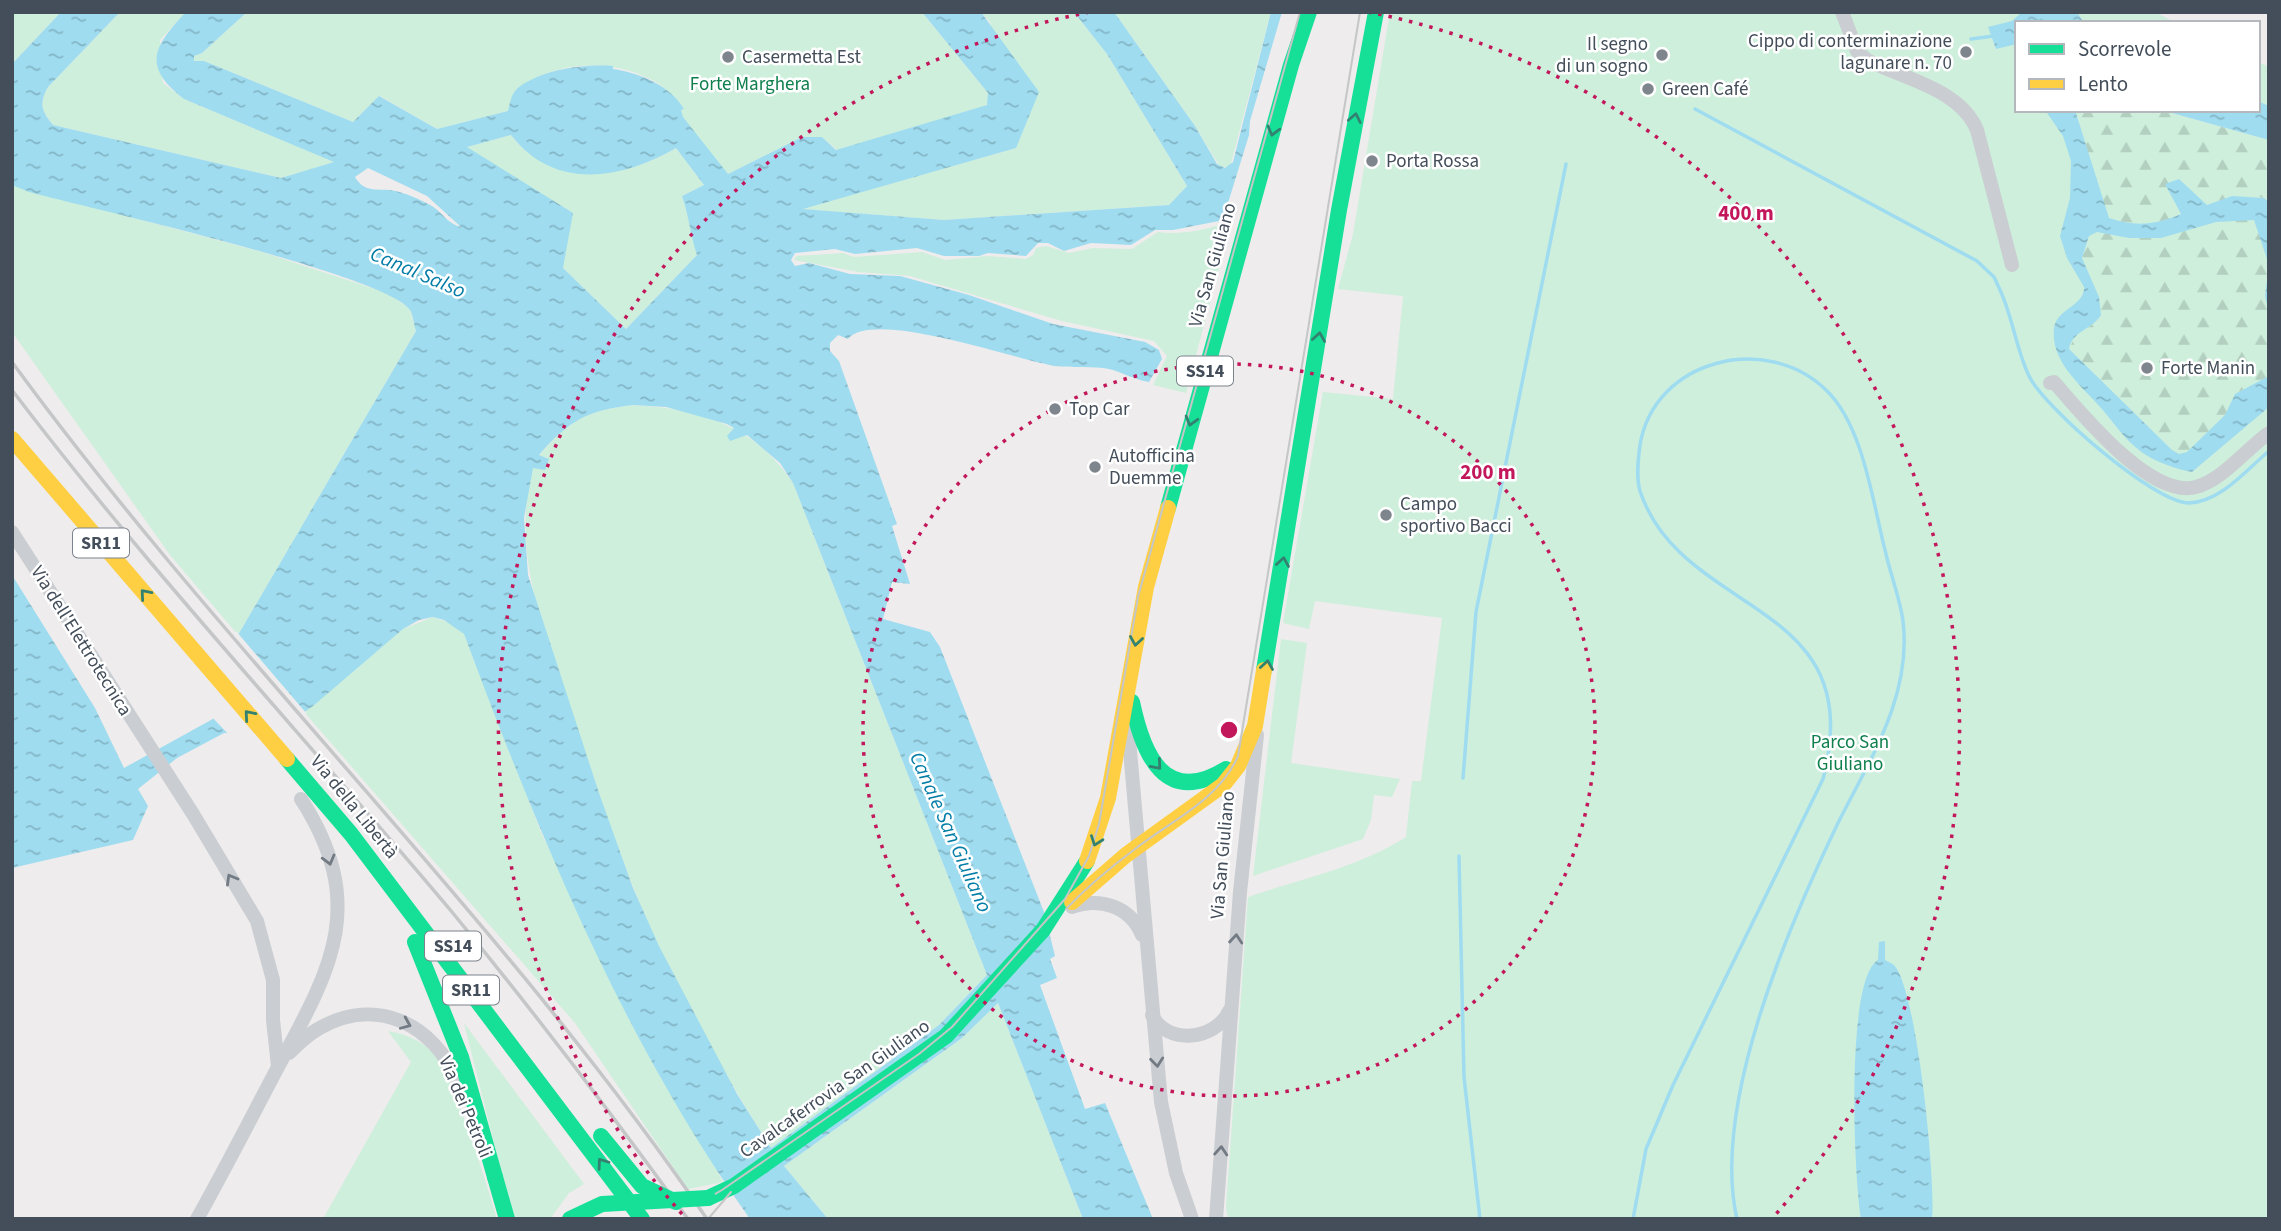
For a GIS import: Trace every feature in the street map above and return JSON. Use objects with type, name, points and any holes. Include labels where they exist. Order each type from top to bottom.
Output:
[{"type":"main road","name":"Via San Giuliano","points":[[1047,925],[1077,880],[1095,844],[1105,812],[1146,587],[1291,65],[1309,12]]},
{"type":"main road","name":"Via San Giuliano","points":[[1047,925],[1136,847],[1223,785],[1236,770],[1247,747],[1260,708],[1339,210],[1376,12]]},
{"type":"main road","name":"Via della Libertà","points":[[12,439],[184,652]]},
{"type":"main road","name":"Via della Libertà","points":[[12,461],[288,772],[351,834],[642,1219]]},
{"type":"main road","name":"SS14","points":[[1129,687],[1141,741],[1153,764],[1172,779],[1187,784],[1210,780],[1236,760],[1247,747]]},
{"type":"main road","name":"SS14","points":[[288,772],[414,898],[544,1062]]},
{"type":"main road","name":"Via della Libertà","points":[[288,772],[301,799],[415,942],[622,1219]]},
{"type":"main road","name":"Cavalcaferrovia San Giuliano","points":[[570,1219],[598,1204],[676,1202],[708,1198],[734,1186],[941,1041],[985,996],[1047,925]]},
{"type":"main road","name":"SS14","points":[[415,942],[468,1072],[507,1219]]},
{"type":"main road","points":[[597,1130],[640,1185],[663,1199],[676,1202]]},
{"type":"main road","name":"Cavalcaferrovia San Giuliano","points":[[710,1212],[734,1186]]},
{"type":"street","points":[[1291,65],[1302,12]]},
{"type":"street","points":[[1842,12],[1857,51],[1867,60],[1954,99],[1968,112],[1977,130],[2012,265]]},
{"type":"street","points":[[2050,383],[2054,382],[2070,402],[2140,468],[2168,486],[2180,489],[2205,483],[2269,433]]},
{"type":"street","name":"Via dell'Elettrotecnica","points":[[12,532],[149,750],[176,788],[257,921],[273,980],[273,1020],[280,1062]]},
{"type":"street","name":"Via San Giuliano","points":[[1129,687],[1128,756],[1151,1013],[1168,1142],[1192,1219]]},
{"type":"street","name":"Via San Giuliano","points":[[1216,1219],[1231,1007],[1260,708]]},
{"type":"street","name":"Via dei Petroli","points":[[197,1219],[306,1013],[331,960],[338,914],[326,849],[315,822],[301,799]]},
{"type":"street","name":"Via San Giuliano","points":[[1064,910],[1092,902],[1114,906],[1134,921],[1145,944]]},
{"type":"street","points":[[1151,1013],[1155,1021],[1166,1029],[1192,1037],[1216,1028],[1231,1007]]},
{"type":"street","points":[[306,1013],[320,1027]]},
{"type":"street","name":"Via dei Petroli","points":[[280,1062],[320,1027],[350,1018],[376,1016],[408,1023],[433,1041],[453,1070],[495,1177]]},
{"type":"green space","points":[[12,12],[61,12],[12,64]]},
{"type":"green space","points":[[120,12],[186,12],[160,40],[163,83],[184,99],[335,162],[281,178],[53,125],[43,107],[43,98],[48,87]]},
{"type":"green space","name":"Forte Marghera","points":[[247,12],[922,12],[988,93],[990,100],[985,106],[837,150],[822,137],[802,137],[728,174],[693,133],[668,91],[646,77],[625,70],[578,66],[556,70],[535,79],[519,93],[509,111],[437,129],[380,96],[353,122],[204,61],[194,62],[193,56],[202,53]]},
{"type":"green space","points":[[981,12],[1074,12],[1107,54],[1187,186],[1169,205],[944,220],[801,209],[1016,148],[990,22]]},
{"type":"green space","points":[[1114,12],[1271,12],[1230,167],[1220,167],[1195,126]]},
{"type":"green space","name":"Parco San Giuliano","points":[[1390,12],[2023,12],[2018,21],[2015,21],[2015,112],[2159,112],[2269,148],[2269,1219],[1228,1219],[1226,1207],[1248,897],[1329,872],[1406,837],[1412,781],[1421,781],[1442,618],[1315,601],[1309,629],[1283,623],[1323,392],[1393,399],[1403,296],[1338,289],[1353,234]]},
{"type":"green space","points":[[2077,12],[2155,12],[2172,21],[2083,21]]},
{"type":"green space","points":[[2260,63],[2269,67],[2269,106],[2260,102]]},
{"type":"green space","points":[[2076,112],[2168,112],[2269,140],[2269,202],[2247,195],[2207,205],[2187,188],[2176,206],[2182,214],[2172,218],[2136,224],[2108,218]]},
{"type":"green space","points":[[511,135],[528,152],[547,164],[568,171],[589,173],[634,167],[676,148],[704,185],[682,196],[698,254],[626,329],[563,268],[466,147]]},
{"type":"green space","points":[[12,185],[265,253],[387,293],[410,309],[416,331],[238,635],[170,555],[12,332]]},
{"type":"green space","points":[[1224,216],[1230,226],[1186,393],[1153,385],[1167,356],[1154,341],[1062,321],[910,276],[859,272],[794,260],[797,256],[843,253],[854,257],[922,252],[945,260],[988,256],[1026,259],[1033,255],[1036,248],[1046,246],[1069,253],[1093,248],[1132,249],[1158,232],[1182,233],[1206,229],[1221,224]]},
{"type":"green space","points":[[2254,219],[2269,265],[2265,296],[2269,313],[2269,376],[2235,394],[2225,415],[2187,452],[2179,454],[2163,443],[2069,349],[2075,337],[2098,320],[2099,297],[2084,263],[2085,244],[2089,238],[2104,233],[2149,238],[2217,222]]},
{"type":"green space","points":[[633,405],[681,411],[724,424],[761,447],[793,483],[987,975],[939,1025],[771,1148],[696,1022],[648,923],[585,754],[540,617],[531,579],[526,542],[526,505],[533,467],[545,470],[539,456],[560,434],[580,419],[603,410]]},
{"type":"green space","points":[[433,617],[453,624],[464,634],[543,837],[723,1182],[688,1189],[575,1023],[304,712],[403,629]]},
{"type":"green space","points":[[1281,639],[1307,643],[1291,763],[1400,779],[1392,797],[1374,795],[1371,820],[1363,839],[1253,876]]},
{"type":"green space","points":[[998,1003],[1083,1219],[828,1219],[784,1166],[962,1038]]},
{"type":"green space","points":[[464,1023],[584,1184],[569,1193],[550,1219],[513,1219]]},
{"type":"green space","points":[[388,1031],[419,1042],[435,1055],[442,1066],[469,1133],[497,1219],[323,1219],[411,1062]]},
{"type":"water","points":[[61,12],[120,12],[48,87],[43,98],[43,107],[53,125],[281,178],[334,162],[184,99],[170,87],[157,66],[157,56],[166,35],[186,12],[247,12],[202,53],[194,56],[194,61],[204,61],[353,122],[379,96],[437,129],[508,111],[516,89],[540,76],[576,67],[613,66],[613,69],[654,82],[671,94],[684,109],[681,110],[683,117],[728,174],[802,137],[822,137],[836,150],[987,105],[988,93],[922,12],[981,12],[1039,92],[1016,148],[803,209],[944,220],[1169,205],[1187,186],[1107,54],[1074,12],[1114,12],[1195,126],[1217,164],[1225,168],[1233,162],[1271,12],[1282,12],[1250,121],[1249,135],[1224,216],[1219,221],[1173,230],[1155,230],[1131,245],[1091,243],[1064,251],[1048,243],[1038,243],[1026,256],[988,253],[979,256],[944,256],[917,248],[855,254],[835,249],[795,253],[791,260],[795,266],[809,263],[850,274],[900,276],[969,295],[1053,324],[1145,342],[1159,350],[1162,359],[1149,382],[1109,369],[1055,366],[914,332],[885,329],[862,331],[848,339],[838,335],[830,343],[830,351],[839,361],[897,524],[892,526],[910,584],[892,582],[883,619],[930,632],[940,647],[1044,912],[1055,956],[1050,959],[1057,978],[1040,985],[1085,1109],[1105,1103],[1153,1219],[1083,1219],[998,1003],[962,1038],[784,1166],[828,1219],[750,1219],[704,1151],[662,1081],[624,1009],[554,862],[464,634],[444,620],[433,617],[419,620],[403,629],[313,706],[273,734],[224,733],[177,758],[138,789],[148,806],[133,840],[12,868],[12,575],[95,708],[124,768],[211,720],[219,715],[238,635],[416,331],[410,310],[389,295],[349,279],[294,261],[29,192],[12,185],[12,64]],"holes":[[[511,135],[528,153],[547,165],[568,172],[589,174],[611,173],[633,167],[676,148],[704,185],[682,196],[697,255],[626,329],[563,268],[573,213],[467,147]],[[368,168],[427,196],[461,227],[434,208],[403,193],[364,187],[355,177]],[[633,405],[666,407],[727,424],[734,428],[727,436],[730,441],[747,435],[780,463],[793,483],[987,975],[939,1025],[771,1148],[737,1094],[659,946],[633,888],[528,575],[524,518],[533,468],[545,470],[549,459],[539,455],[560,433],[581,419],[604,410]]]},
{"type":"water","points":[[2022,12],[2077,12],[2083,21],[2015,21],[2015,44],[1996,49],[1988,27],[2012,21]]},
{"type":"water","points":[[2260,102],[2269,106],[2269,140],[2168,112],[2260,112]]},
{"type":"water","points":[[2046,112],[2076,112],[2109,218],[2145,224],[2181,214],[2165,184],[2179,179],[2207,205],[2232,196],[2264,198],[2269,202],[2269,265],[2254,220],[2216,222],[2161,238],[2129,238],[2097,232],[2089,236],[2082,258],[2099,297],[2101,315],[2074,338],[2069,349],[2172,450],[2179,454],[2187,452],[2225,415],[2235,394],[2269,376],[2269,407],[2192,472],[2151,458],[2136,448],[2069,373],[2057,352],[2054,340],[2056,321],[2080,299],[2084,287],[2067,258],[2060,236],[2070,198],[2071,161],[2063,136]]},
{"type":"water","points":[[2269,265],[2269,313],[2265,296]]},
{"type":"water","points":[[1885,941],[1885,960],[1894,965],[1902,981],[1917,1046],[1928,1128],[1932,1219],[1861,1219],[1856,1164],[1856,1040],[1860,1003],[1868,975],[1878,960],[1879,942]]},
{"type":"pier","points":[[236,631],[307,714],[274,737],[230,736],[211,716],[219,704],[219,661]]},
{"type":"waterway","points":[[1971,39],[1994,36]]},
{"type":"waterway","points":[[1695,109],[1977,261],[1994,277],[2025,366],[2039,390],[2077,430],[2151,488],[2173,499],[2189,503],[2201,501],[2223,491],[2269,451]]},
{"type":"waterway","points":[[1463,778],[1476,612],[1566,164]]},
{"type":"waterway","points":[[1633,1219],[1646,1149],[1673,1085],[1823,779],[1831,720],[1821,675],[1797,642],[1765,615],[1693,564],[1662,532],[1640,491],[1640,445],[1650,416],[1667,392],[1689,375],[1716,364],[1745,359],[1774,362],[1802,372],[1826,390],[1850,424],[1865,467],[1900,604],[1904,649],[1895,701],[1886,726],[1798,912],[1759,1017],[1735,1124],[1732,1174],[1737,1219]]},
{"type":"waterway","points":[[1459,856],[1464,1077],[1480,1219]]},
{"type":"tram line","points":[[572,1219],[609,1205],[686,1203],[705,1199],[722,1190],[919,1054],[952,1027],[1065,899],[1089,856],[1099,824],[1138,597],[1300,12]]},
{"type":"tram line","points":[[1066,909],[1117,863],[1207,797],[1230,771],[1238,756],[1360,12]]},
{"type":"tram line","points":[[708,1219],[731,1192]]},
{"type":"railway","points":[[12,362],[96,472],[183,578],[541,998],[626,1107],[707,1219]]},
{"type":"railway","points":[[12,390],[118,524],[452,912],[513,987],[688,1219]]},
{"type":"traffic: fast","points":[[1168,508],[1291,65],[1309,12]]},
{"type":"traffic: fast","points":[[1264,670],[1339,210],[1376,12]]},
{"type":"traffic: fast","points":[[1132,702],[1143,740],[1150,757],[1160,770],[1172,778],[1187,782],[1205,779],[1226,769]]},
{"type":"traffic: fast","points":[[287,759],[351,834],[642,1219]]},
{"type":"traffic: fast","points":[[708,1198],[734,1186],[946,1036],[1043,930],[1087,861]]},
{"type":"traffic: fast","points":[[415,942],[461,1057],[495,1177]]},
{"type":"traffic: fast","points":[[601,1136],[642,1186],[676,1202]]},
{"type":"traffic: fast","points":[[495,1177],[507,1219]]},
{"type":"traffic: fast","points":[[570,1219],[602,1204],[708,1198]]},
{"type":"traffic: slow","points":[[12,439],[287,759]]},
{"type":"traffic: slow","points":[[1087,861],[1108,798],[1146,587],[1168,508]]},
{"type":"traffic: slow","points":[[1072,902],[1126,855],[1223,785],[1238,766],[1255,726],[1264,670]]},
{"type":"place","name":"Cippo di conterminazione lagunare n. 70","points":[[1966,52]]},
{"type":"place","name":"Il segno di un sogno","points":[[1662,55]]},
{"type":"place","name":"Casermetta Est","points":[[728,57]]},
{"type":"place","name":"Green Café","points":[[1648,89]]},
{"type":"place","name":"Porta Rossa","points":[[1372,161]]},
{"type":"place","name":"Forte Manin","points":[[2147,368]]},
{"type":"place","name":"Top Car","points":[[1055,409]]},
{"type":"place","name":"Autofficina Duemme","points":[[1095,467]]},
{"type":"place","name":"Campo sportivo Bacci","points":[[1386,515]]},
{"type":"water label","name":"Canal Salso","points":[[418,272]]},
{"type":"water label","name":"Canale San Giuliano","points":[[951,832]]}]
